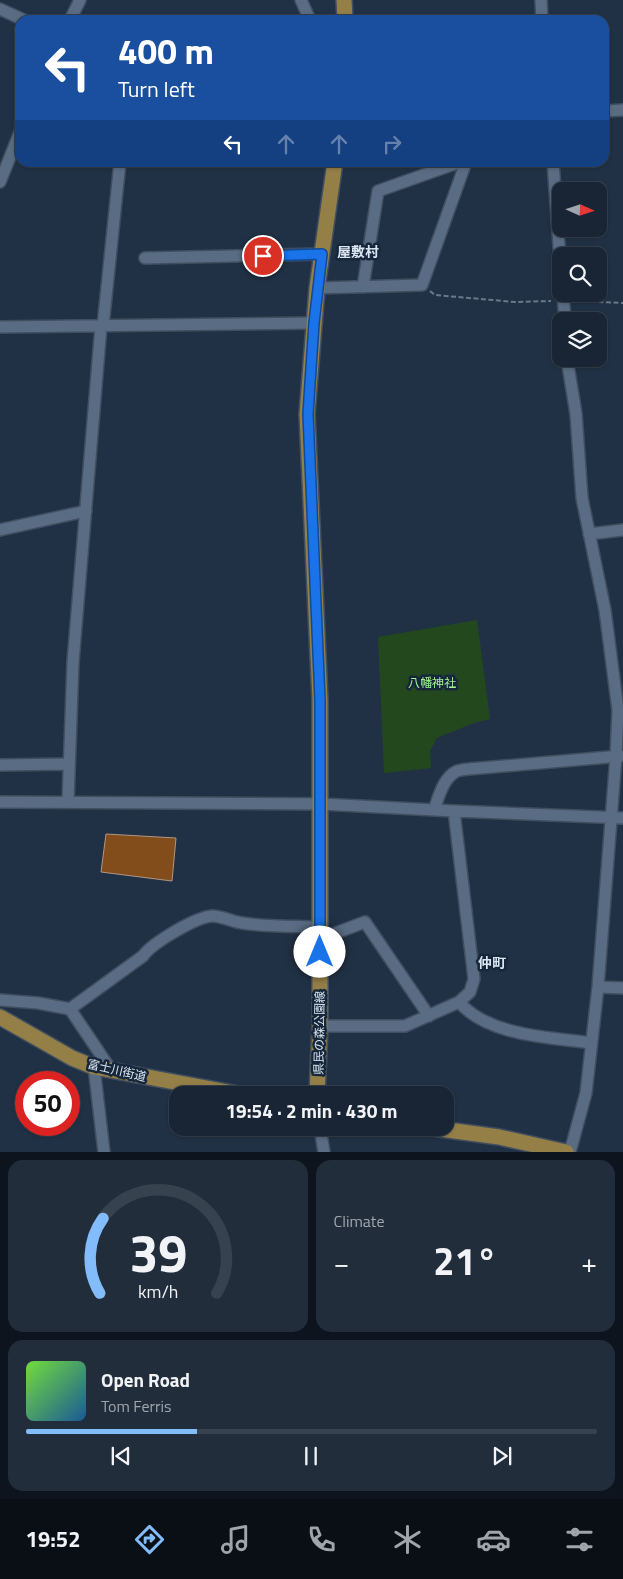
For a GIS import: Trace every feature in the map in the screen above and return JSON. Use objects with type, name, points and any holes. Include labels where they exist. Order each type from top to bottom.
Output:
[{"type":"main road","points":[[344,0],[345,15]]},
{"type":"main road","name":"県民の森公園線","points":[[317,1086],[320,1026],[320,700],[308,414],[317,288],[334,167]]},
{"type":"main road","name":"富士川街道","points":[[0,1017],[72,1058],[94,1067],[196,1086]]},
{"type":"main road","points":[[454,1131],[499,1137],[566,1152]]},
{"type":"street","points":[[72,15],[80,0]]},
{"type":"street","points":[[301,0],[308,15]]},
{"type":"street","points":[[541,0],[542,15]]},
{"type":"street","points":[[0,9],[15,16]]},
{"type":"street","points":[[609,111],[623,110]]},
{"type":"street","points":[[0,182],[15,144]]},
{"type":"street","points":[[68,802],[73,662],[102,326],[119,167]]},
{"type":"street","points":[[363,287],[378,191],[446,167]]},
{"type":"street","points":[[317,288],[422,285],[464,167]]},
{"type":"street","points":[[553,167],[559,247]]},
{"type":"street","points":[[145,258],[322,254]]},
{"type":"street","points":[[0,327],[314,323]]},
{"type":"street","points":[[568,367],[576,414],[582,498],[605,610],[620,709],[619,756],[610,818],[598,987],[586,1093],[570,1152]]},
{"type":"street","points":[[0,530],[86,512]]},
{"type":"street","points":[[589,534],[623,530]]},
{"type":"street","points":[[434,810],[442,787],[457,771],[482,767],[619,756]]},
{"type":"street","points":[[0,765],[69,764]]},
{"type":"street","points":[[0,802],[321,804],[623,818]]},
{"type":"street","points":[[320,1026],[405,1026],[459,1002],[470,992],[474,979],[454,811]]},
{"type":"street","points":[[70,1009],[162,939],[190,924],[212,916],[243,923],[320,930],[333,934],[365,922],[429,1016]]},
{"type":"street","points":[[598,987],[623,988]]},
{"type":"street","points":[[0,1000],[38,1003],[70,1009],[111,1070]]},
{"type":"street","points":[[459,1002],[466,1010],[484,1021],[518,1033],[591,1043]]},
{"type":"street","points":[[94,1067],[104,1152]]},
{"type":"street","points":[[321,1136],[324,1152]]},
{"type":"path","points":[[422,285],[435,295],[515,302],[552,298]]},
{"type":"path","points":[[607,301],[623,303]]},
{"type":"green space","name":"八幡神社","points":[[477,620],[490,719],[474,723],[437,738],[430,751],[431,768],[384,773],[378,637]]},
{"type":"building","points":[[106,834],[176,838],[172,881],[101,872]]},
{"type":"district","name":"屋敷村","points":[[358,251]]},
{"type":"district","name":"仲町","points":[[492,962]]},
{"type":"route","points":[[263,256],[322,254],[317,288],[308,414],[320,700],[320,952]]}]
